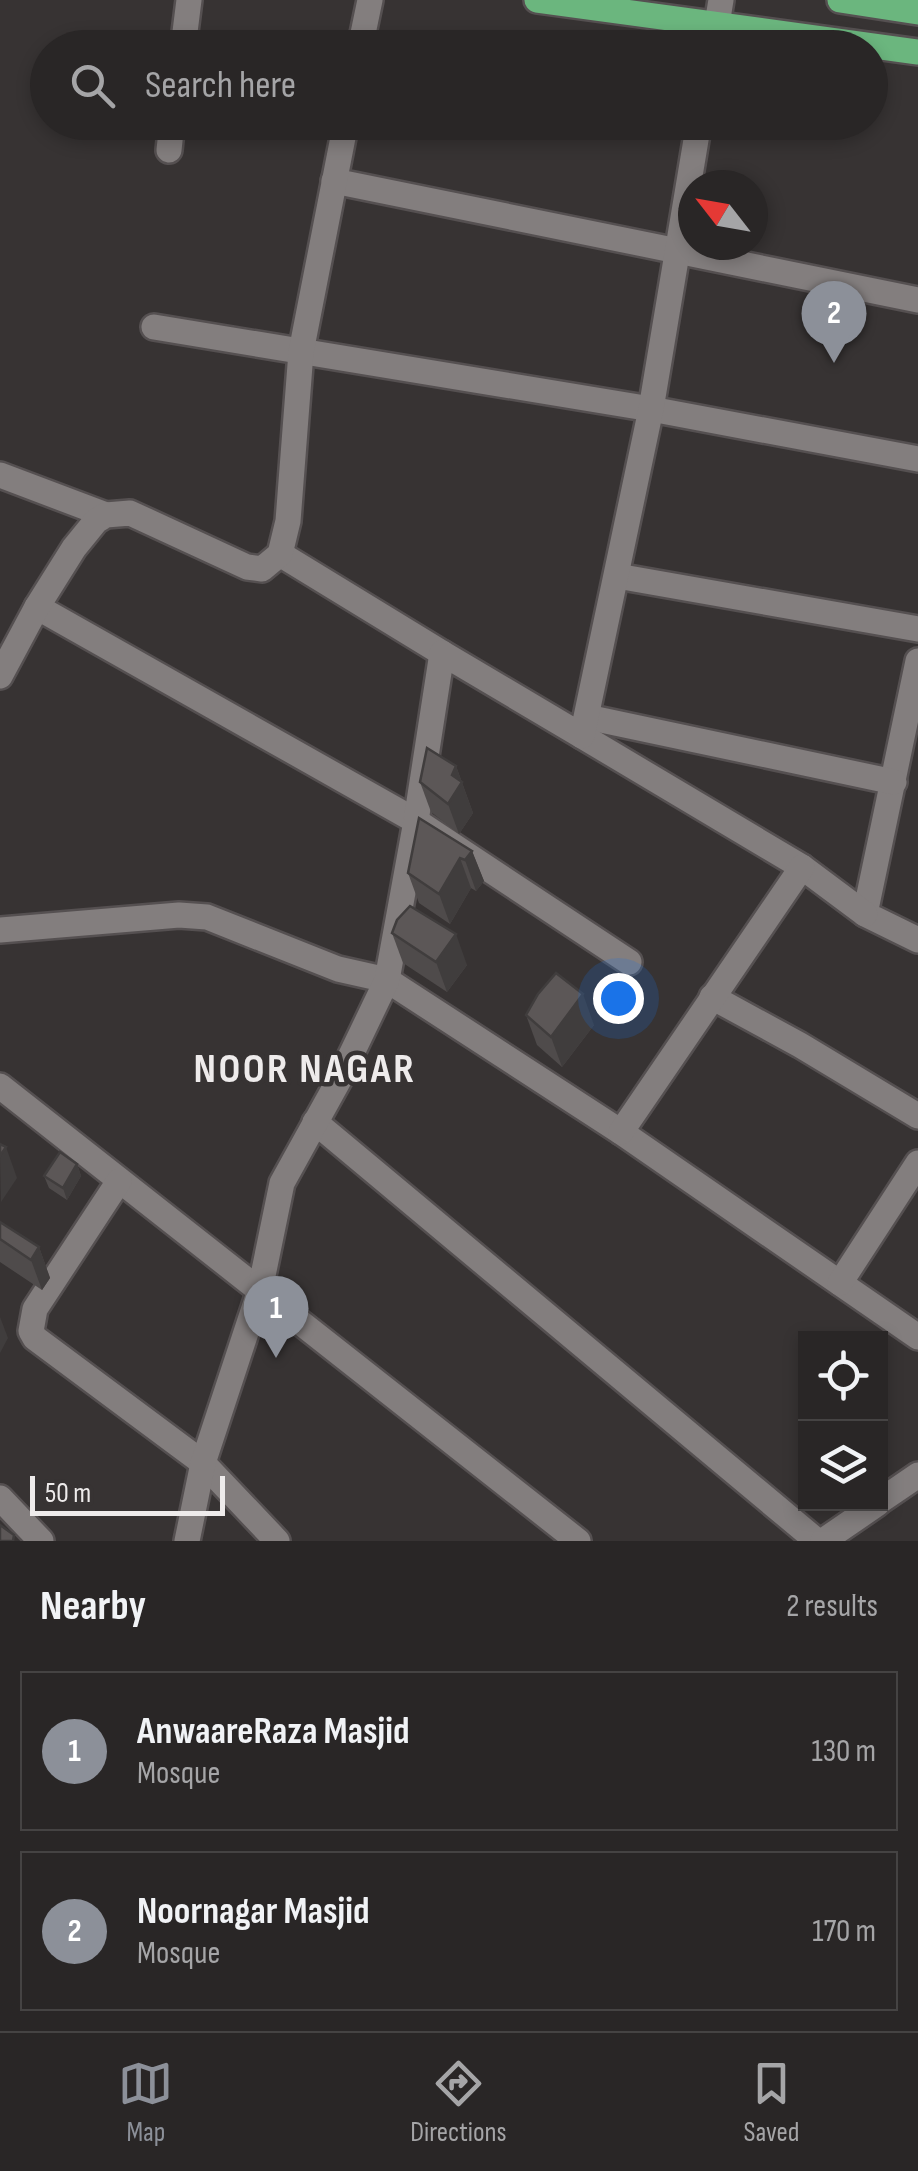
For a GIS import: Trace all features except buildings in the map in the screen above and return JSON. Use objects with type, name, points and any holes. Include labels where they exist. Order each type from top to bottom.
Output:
[{"type":"main road","points":[[537,0],[760,30]]},
{"type":"main road","points":[[840,0],[918,12]]},
{"type":"main road","points":[[888,48],[918,52]]},
{"type":"street","points":[[185,30],[189,0]]},
{"type":"street","points":[[364,30],[370,0]]},
{"type":"street","points":[[168,150],[169,140]]},
{"type":"street","points":[[0,475],[106,514],[130,513],[247,567],[262,569],[280,554],[288,521],[301,352],[342,140]]},
{"type":"street","points":[[584,727],[651,408],[696,140]]},
{"type":"street","points":[[334,181],[918,300]]},
{"type":"street","points":[[154,327],[651,408],[918,459]]},
{"type":"street","points":[[2,668],[74,548],[106,514]]},
{"type":"street","points":[[280,554],[442,653],[584,727],[802,867],[865,914],[918,940]]},
{"type":"street","points":[[617,576],[918,629]]},
{"type":"street","points":[[37,606],[416,821],[629,962]]},
{"type":"street","points":[[187,1541],[203,1463],[260,1290],[282,1183],[386,980],[442,653]]},
{"type":"street","points":[[865,914],[915,693],[918,661]]},
{"type":"street","points":[[584,727],[894,782]]},
{"type":"street","points":[[621,1132],[802,867]]},
{"type":"street","points":[[0,930],[179,914],[208,917],[338,969],[386,980],[621,1132],[918,1336]]},
{"type":"street","points":[[712,997],[918,1116]]},
{"type":"street","points":[[0,1086],[578,1541]]},
{"type":"street","points":[[316,1122],[820,1541],[865,1511]]},
{"type":"street","points":[[840,1284],[918,1163]]},
{"type":"street","points":[[119,1182],[35,1309],[31,1331],[35,1338],[203,1463],[276,1541]]},
{"type":"street","points":[[888,1495],[918,1475]]},
{"type":"street","points":[[0,1498],[41,1541]]},
{"type":"place","name":"Noornagar Masjid","points":[[834,363]]},
{"type":"place","name":"AnwaareRaza Masjid","points":[[276,1358]]},
{"type":"district","name":"NOOR NAGAR","points":[[305,1067]]}]
